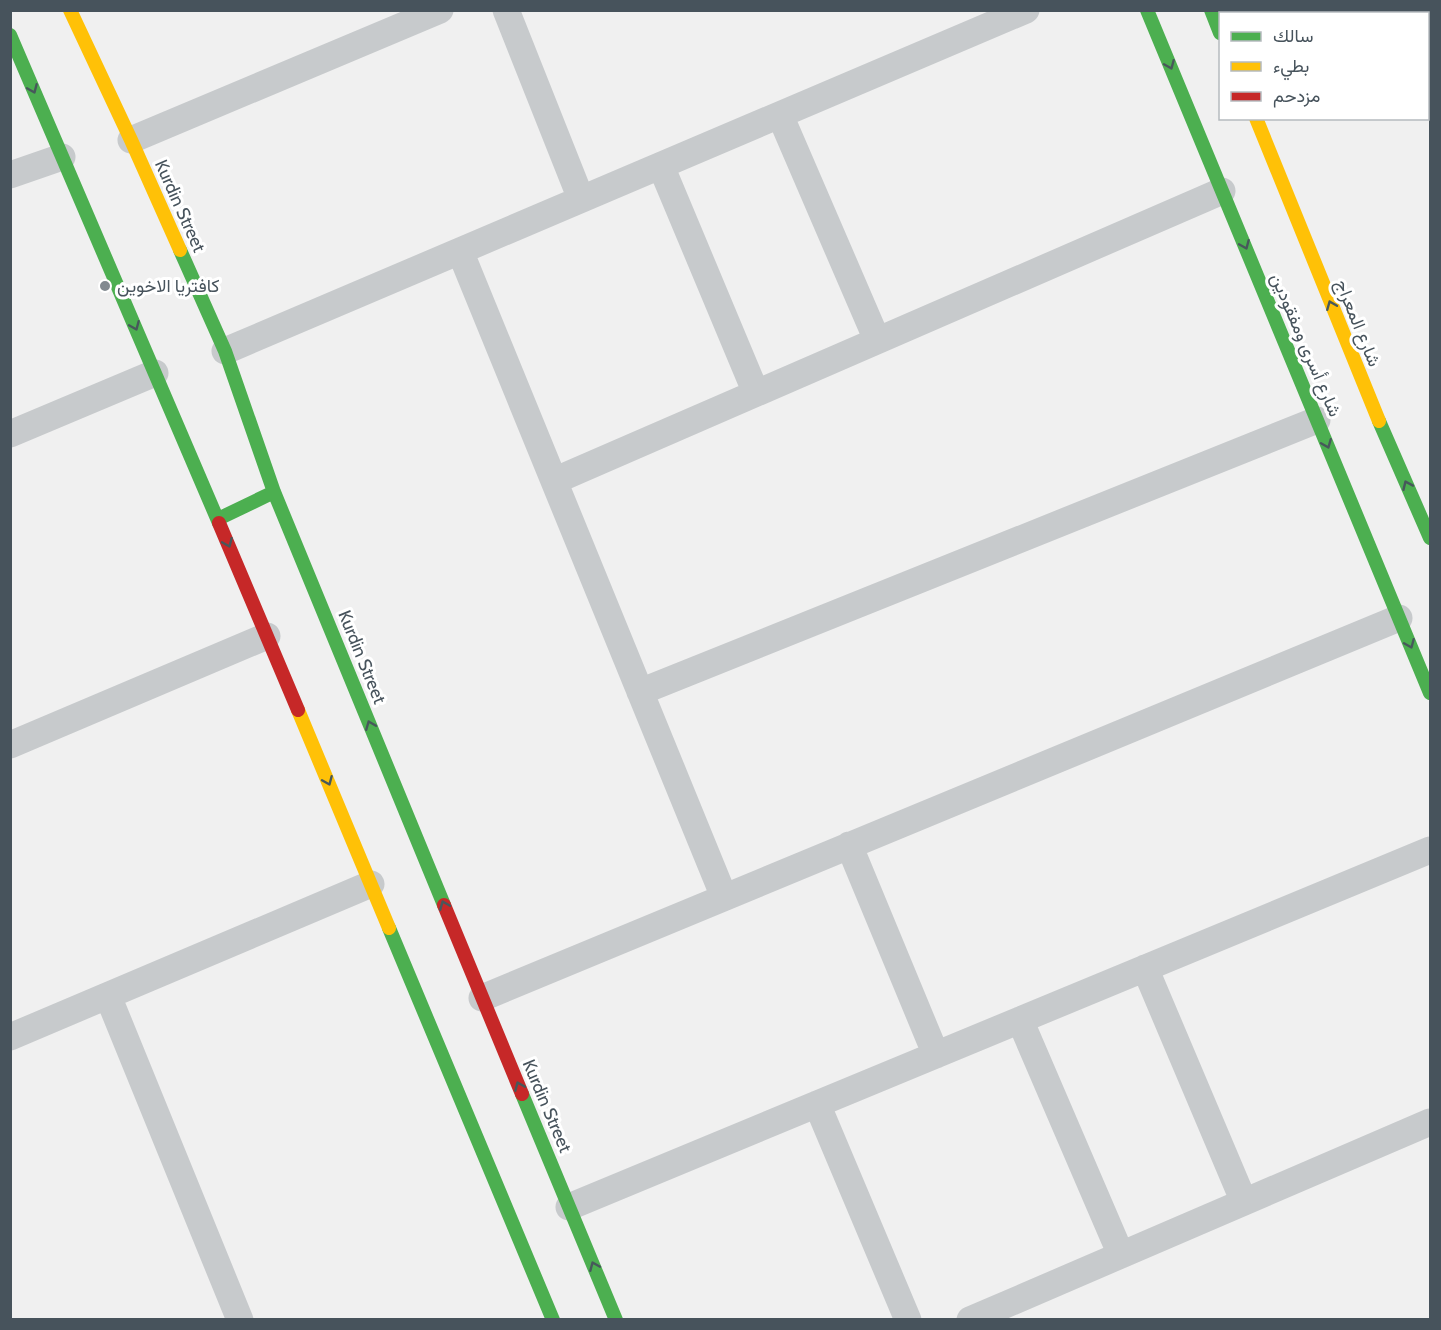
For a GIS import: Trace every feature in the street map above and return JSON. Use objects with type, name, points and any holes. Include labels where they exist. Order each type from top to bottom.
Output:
[{"type":"main road","name":"Kurdin Street","points":[[70,10],[225,351],[274,492],[616,1320]]},
{"type":"main road","name":"شارع أسرى ومفقودين","points":[[1147,10],[1431,693]]},
{"type":"main road","points":[[1211,10],[1219,28]]},
{"type":"main road","points":[[10,35],[218,519],[553,1320]]},
{"type":"main road","name":"شارع المعراج","points":[[1257,120],[1364,387],[1431,538]]},
{"type":"main road","points":[[218,519],[274,492]]},
{"type":"street","points":[[131,140],[440,10]]},
{"type":"street","points":[[506,10],[581,200]]},
{"type":"street","points":[[225,351],[1026,10]]},
{"type":"street","points":[[780,115],[877,340]]},
{"type":"street","points":[[10,175],[62,157]]},
{"type":"street","points":[[661,166],[756,393]]},
{"type":"street","points":[[554,481],[1222,191]]},
{"type":"street","points":[[460,251],[724,897]]},
{"type":"street","points":[[10,434],[155,373]]},
{"type":"street","points":[[640,692],[1317,420]]},
{"type":"street","points":[[482,998],[1399,618]]},
{"type":"street","points":[[10,745],[267,636]]},
{"type":"street","points":[[849,845],[936,1055]]},
{"type":"street","points":[[569,1207],[1431,850]]},
{"type":"street","points":[[10,1037],[371,884]]},
{"type":"street","points":[[1145,968],[1244,1202]]},
{"type":"street","points":[[108,996],[240,1320]]},
{"type":"street","points":[[1020,1020],[1120,1255]]},
{"type":"street","points":[[817,1104],[908,1320]]},
{"type":"street","points":[[970,1320],[1431,1122]]},
{"type":"traffic: fast","points":[[1147,10],[1430,693]]},
{"type":"traffic: fast","points":[[1211,10],[1219,30]]},
{"type":"traffic: fast","points":[[10,35],[219,523]]},
{"type":"traffic: fast","points":[[180,250],[225,351],[274,492],[444,905]]},
{"type":"traffic: fast","points":[[1379,421],[1430,538]]},
{"type":"traffic: fast","points":[[218,519],[274,492]]},
{"type":"traffic: fast","points":[[389,928],[553,1320]]},
{"type":"traffic: fast","points":[[522,1094],[616,1320]]},
{"type":"traffic: slow","points":[[70,10],[180,250]]},
{"type":"traffic: slow","points":[[1257,120],[1379,421]]},
{"type":"traffic: slow","points":[[298,710],[389,928]]},
{"type":"traffic: jam","points":[[219,523],[298,710]]},
{"type":"traffic: jam","points":[[444,905],[522,1094]]},
{"type":"place","name":"كافتريا الاخوين","points":[[105,286]]}]
